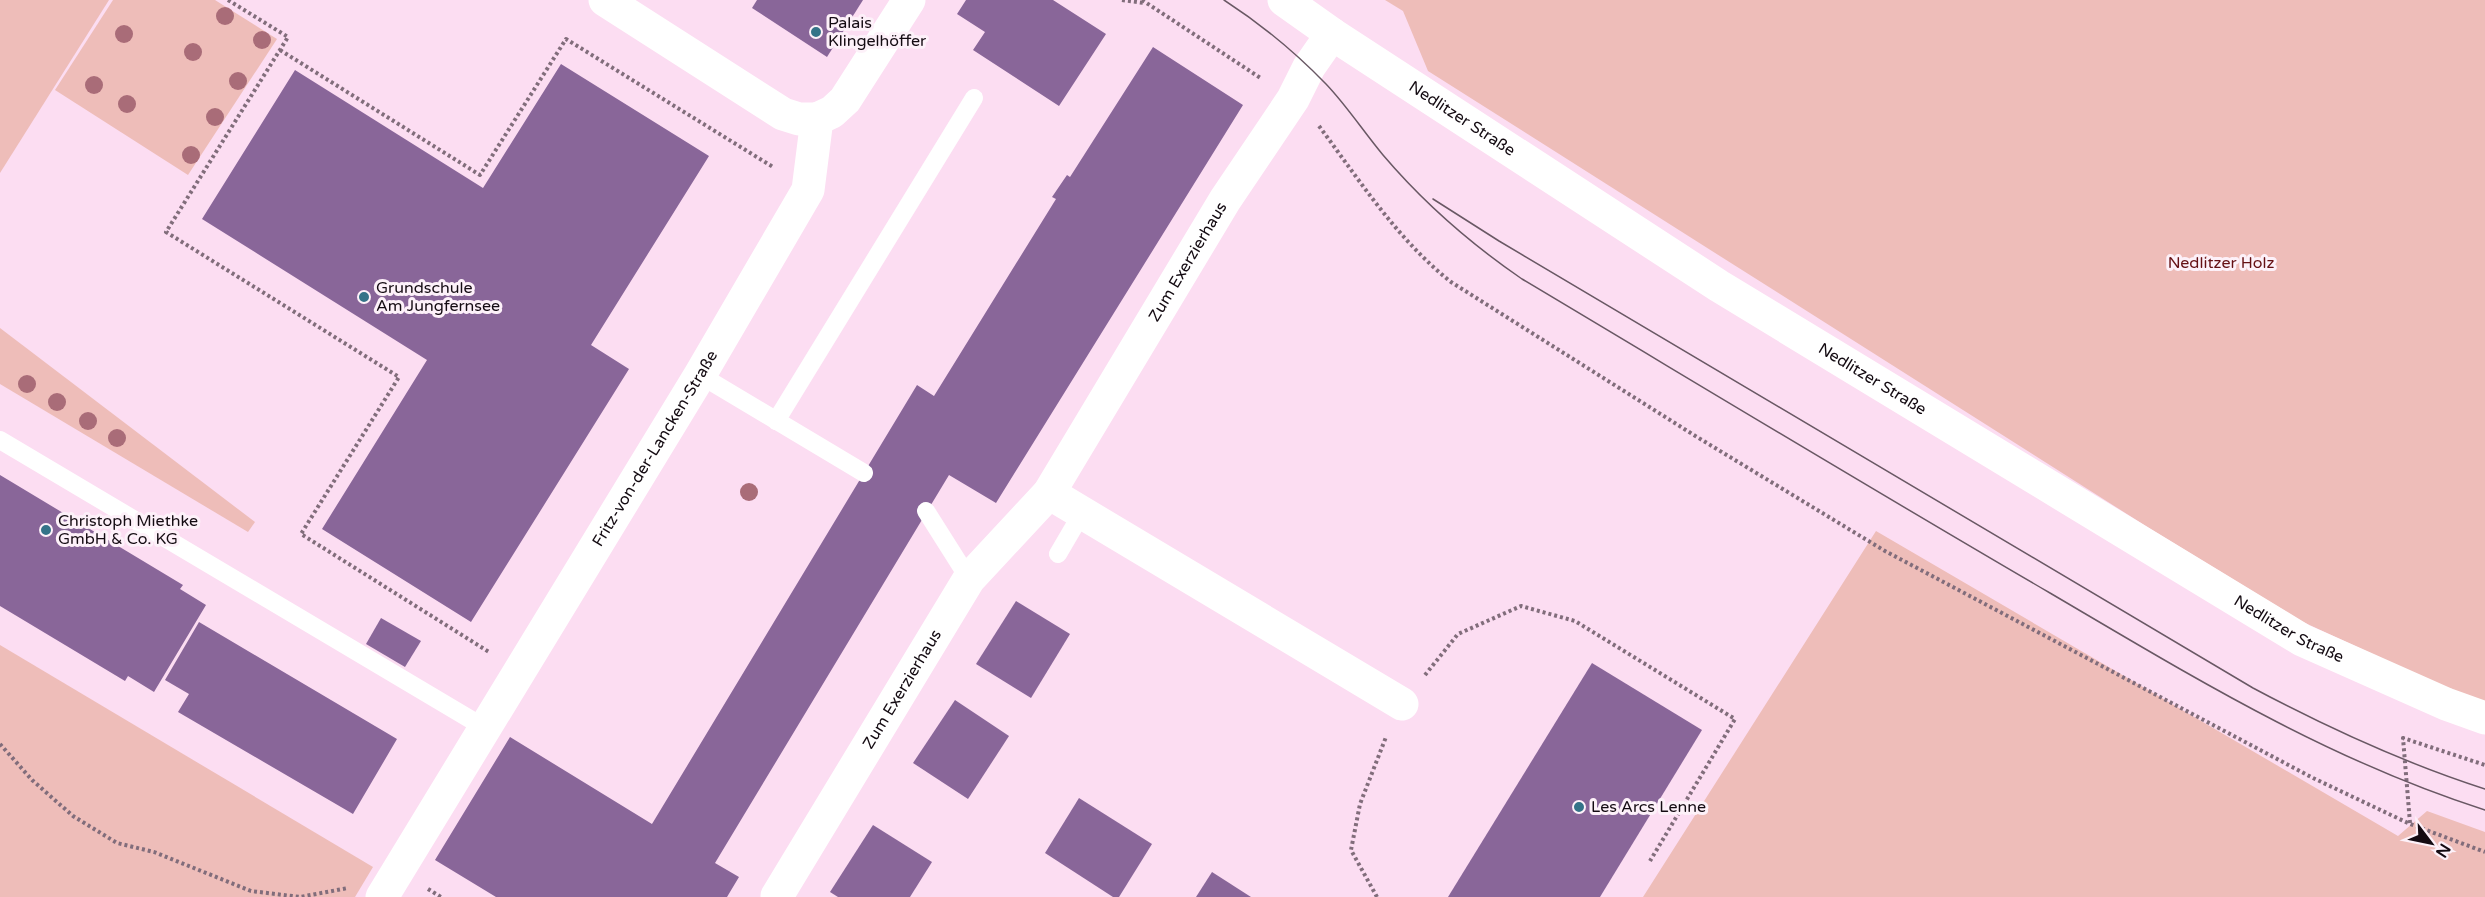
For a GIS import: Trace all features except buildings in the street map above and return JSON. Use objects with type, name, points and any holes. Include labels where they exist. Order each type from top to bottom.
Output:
[{"type":"street","points":[[605,0],[783,114],[799,119],[817,118],[832,112],[845,100],[909,0]]},
{"type":"street","name":"Nedlitzer Straße","points":[[1284,0],[1332,34],[1719,286],[2302,640],[2425,695],[2485,718]]},
{"type":"street","name":"Zum Exerzierhaus","points":[[779,897],[777,896],[969,579],[1049,493],[1225,200],[1293,99],[1309,67],[1332,34]]},
{"type":"street","name":"Fritz-von-der-Lancken-Straße","points":[[390,884],[700,375],[808,189],[817,118]]},
{"type":"street","points":[[1049,493],[1402,704]]},
{"type":"lane","points":[[776,421],[974,98]]},
{"type":"lane","points":[[700,375],[864,473]]},
{"type":"lane","points":[[0,440],[485,728]]},
{"type":"lane","points":[[926,511],[969,579]]},
{"type":"lane","points":[[1058,554],[1082,513]]},
{"type":"path","points":[[228,0],[288,37],[166,232],[399,377],[301,534],[519,671]]},
{"type":"path","points":[[1122,0],[1143,2],[1293,99],[1319,126],[1404,239],[1425,261],[1451,282],[1697,437],[1885,551],[2313,778],[2410,824],[2485,852]]},
{"type":"path","points":[[280,50],[480,175],[566,39],[808,189]]},
{"type":"path","points":[[1377,897],[1351,850],[1360,804],[1377,757],[1402,704],[1458,634],[1521,606],[1575,621],[1735,719],[1650,861]]},
{"type":"path","points":[[2410,824],[2403,738],[2485,765]]},
{"type":"path","points":[[0,744],[32,780],[73,816],[117,843],[154,852],[251,891],[276,896],[300,897],[390,884]]},
{"type":"green space","points":[[0,0],[109,0],[0,173]]},
{"type":"green space","points":[[113,0],[215,0],[277,39],[188,175],[55,90]]},
{"type":"green space","name":"Nedlitzer Holz","points":[[1385,0],[2485,0],[2485,701],[2455,692],[2303,622],[2149,528],[1428,71],[1403,11]]},
{"type":"green space","points":[[0,328],[255,522],[248,532],[0,384]]},
{"type":"green space","points":[[1876,531],[2398,836],[2427,811],[2485,832],[2485,897],[1643,897]]},
{"type":"green space","points":[[0,645],[373,867],[355,897],[0,897]]},
{"type":"tram line","points":[[1224,0],[1277,39],[1326,84],[1383,155],[1431,206],[1466,237],[1522,279],[2209,685],[2315,741],[2370,766],[2485,810]]},
{"type":"tram line","points":[[1433,199],[1499,241],[2253,688],[2367,744],[2485,789]]},
{"type":"place","name":"Palais Klingelhöffer","points":[[816,32]]},
{"type":"place","name":"Grundschule Am Jungfernsee","points":[[364,297]]},
{"type":"place","name":"Christoph Miethke GmbH & Co. KG","points":[[46,530]]},
{"type":"place","name":"Les Arcs Lenne","points":[[1579,807]]}]
